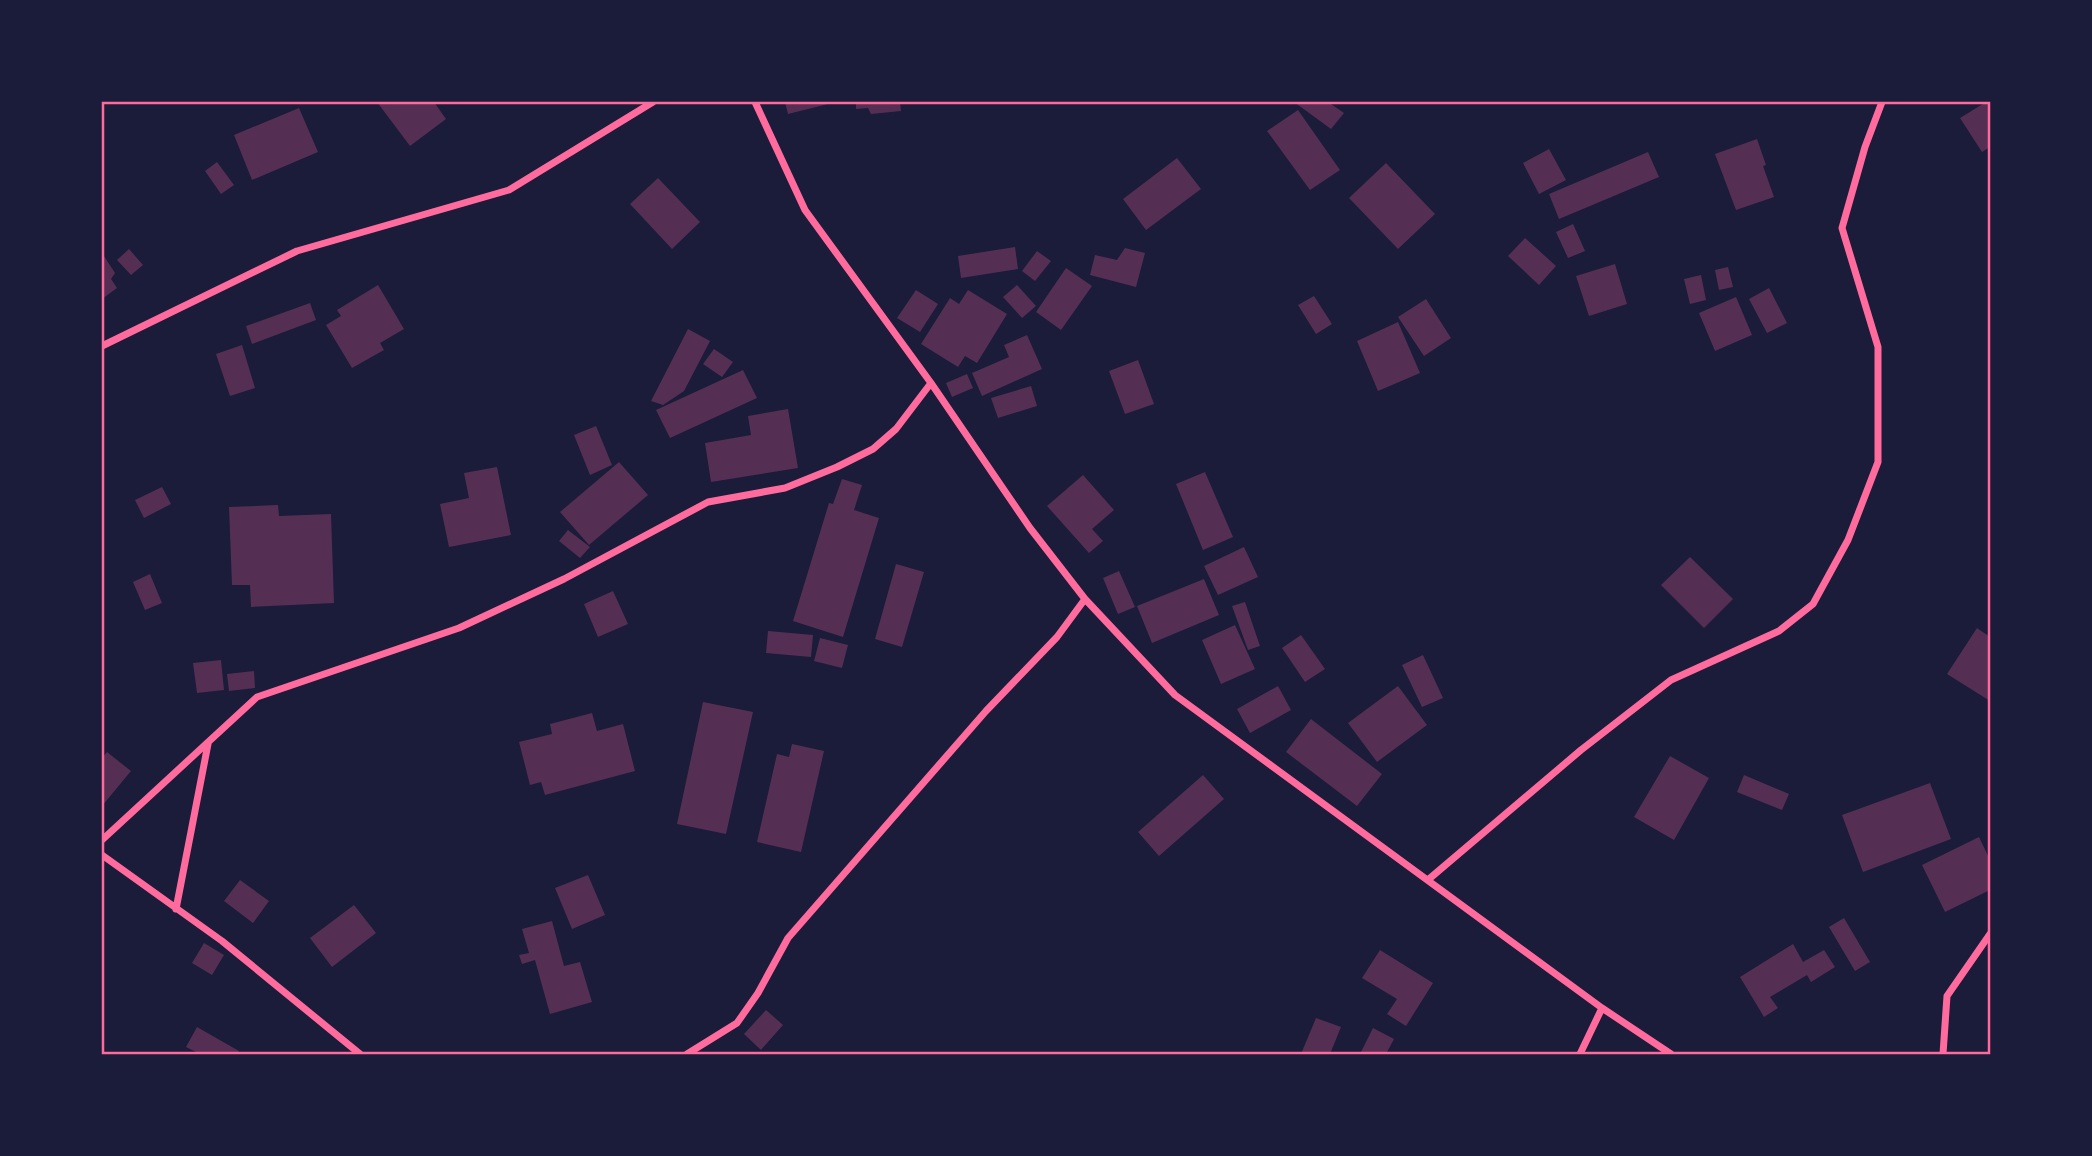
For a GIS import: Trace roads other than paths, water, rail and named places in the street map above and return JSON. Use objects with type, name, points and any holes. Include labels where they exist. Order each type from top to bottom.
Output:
[{"type":"street","points":[[102,346],[297,251],[509,190],[653,102]]},
{"type":"street","points":[[755,102],[805,209],[931,383],[1030,528],[1086,599],[1175,695],[1602,1008],[1671,1055]]},
{"type":"street","points":[[1429,879],[1581,750],[1671,680],[1779,631],[1814,604],[1848,540],[1878,462],[1878,347],[1842,228],[1865,147],[1882,102]]},
{"type":"street","points":[[102,840],[257,697],[459,628],[564,579],[708,502],[785,488],[873,449],[896,429],[931,383]]},
{"type":"street","points":[[687,1055],[737,1023],[758,993],[788,938],[986,711],[1057,637],[1086,599]]},
{"type":"street","points":[[176,909],[208,743]]},
{"type":"street","points":[[102,855],[222,941],[360,1055]]},
{"type":"street","points":[[1943,1055],[1947,996],[1990,934]]},
{"type":"street","points":[[1580,1055],[1602,1008]]}]
